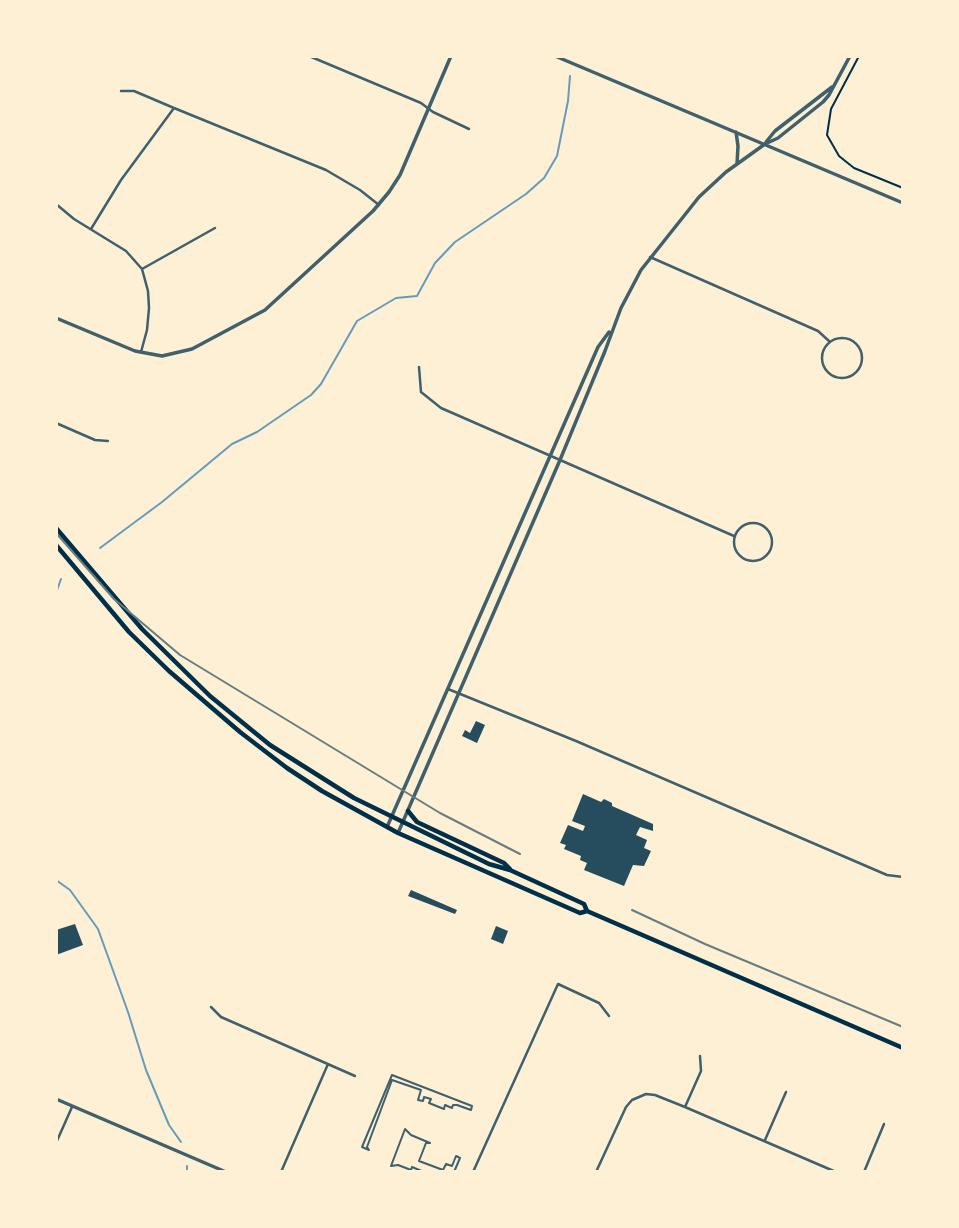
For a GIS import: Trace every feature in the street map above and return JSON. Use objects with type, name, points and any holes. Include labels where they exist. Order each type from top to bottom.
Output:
[{"type":"main road","points":[[56,527],[142,629],[210,696],[278,751],[354,798],[489,864],[510,870],[584,904],[587,911]]},
{"type":"main road","points":[[56,545],[135,638],[169,671],[240,732],[322,791],[398,833],[580,913],[587,911],[903,1048]]},
{"type":"main road","points":[[408,811],[417,822],[505,863],[510,870]]},
{"type":"street","points":[[309,56],[429,107],[433,112],[469,129]]},
{"type":"street","points":[[56,318],[141,353],[162,356],[183,352],[256,315],[278,300],[379,205],[400,175],[451,56]]},
{"type":"street","points":[[555,56],[903,203]]},
{"type":"street","points":[[398,833],[560,460],[605,351],[612,327],[650,257],[699,197],[737,164],[809,116],[829,95],[850,56]]},
{"type":"street","points":[[765,144],[770,135],[833,86]]},
{"type":"street","points":[[121,91],[134,91],[326,170],[379,205]]},
{"type":"street","points":[[91,229],[112,193],[174,108]]},
{"type":"street","points":[[736,132],[737,164]]},
{"type":"street","points":[[56,204],[67,214],[126,251],[142,269],[149,308],[141,353]]},
{"type":"street","points":[[142,269],[215,228]]},
{"type":"street","points":[[650,257],[817,331],[829,341]]},
{"type":"street","points":[[387,827],[598,347],[612,327]]},
{"type":"street","points":[[849,338],[859,347],[862,353],[861,366],[852,376],[832,376],[822,366],[822,353],[829,341],[849,338]]},
{"type":"street","points":[[419,368],[421,392],[441,408],[734,536]]},
{"type":"street","points":[[56,423],[95,440],[108,441]]},
{"type":"street","points":[[760,524],[770,533],[772,545],[760,559],[747,560],[738,553],[734,536],[742,526],[760,524]]},
{"type":"street","points":[[449,689],[876,871],[903,877]]},
{"type":"street","points":[[474,1172],[558,984],[599,1003],[609,1016]]},
{"type":"street","points":[[211,1007],[221,1017],[355,1076]]},
{"type":"street","points":[[685,1107],[701,1071],[700,1056]]},
{"type":"street","points":[[281,1172],[328,1064]]},
{"type":"street","points":[[392,1075],[472,1106],[471,1110],[457,1105],[452,1108],[445,1105],[443,1109],[429,1104],[431,1099],[424,1097],[422,1101],[418,1100],[421,1090],[393,1080],[367,1147],[369,1150],[363,1147],[392,1075]]},
{"type":"street","points":[[765,1141],[786,1092]]},
{"type":"street","points":[[596,1172],[626,1107],[639,1096],[655,1095],[836,1172]]},
{"type":"street","points":[[56,1098],[226,1172]]},
{"type":"street","points":[[56,1143],[72,1106]]},
{"type":"street","points":[[864,1172],[884,1124]]},
{"type":"street","points":[[424,1172],[412,1167],[411,1170],[398,1165],[391,1166],[405,1129],[411,1135],[430,1143],[426,1143],[419,1161],[443,1170],[446,1164],[452,1166],[456,1156],[460,1158],[454,1172]]},
{"type":"path","points":[[859,56],[831,109],[827,135],[839,156],[853,168],[903,188]]},
{"type":"building","points":[[476,721],[485,725],[477,743],[462,736],[465,730],[470,733]]},
{"type":"building","points":[[583,794],[601,802],[604,799],[612,803],[612,806],[653,824],[653,831],[640,827],[636,835],[647,840],[644,848],[651,851],[644,866],[633,865],[624,886],[584,870],[587,863],[580,860],[581,856],[564,849],[566,845],[560,843],[568,825],[583,831],[585,826],[572,821]]},
{"type":"building","points":[[411,890],[457,910],[455,914],[408,896]]},
{"type":"building","points":[[75,924],[83,945],[56,955],[56,930]]},
{"type":"building","points":[[496,926],[508,931],[503,944],[491,939]]},
{"type":"waterway","points":[[100,548],[162,502],[232,444],[257,432],[311,395],[321,384],[357,321],[396,298],[417,296],[435,263],[455,242],[526,194],[544,178],[557,156],[570,76]]},
{"type":"waterway","points":[[56,593],[61,579]]},
{"type":"waterway","points":[[56,880],[70,890],[98,929],[146,1070],[169,1125],[181,1142]]},
{"type":"waterway","points":[[187,1166],[187,1172]]},
{"type":"railway","points":[[56,533],[114,599],[180,655],[440,813],[520,854]]},
{"type":"railway","points":[[632,910],[705,944],[903,1027]]}]
